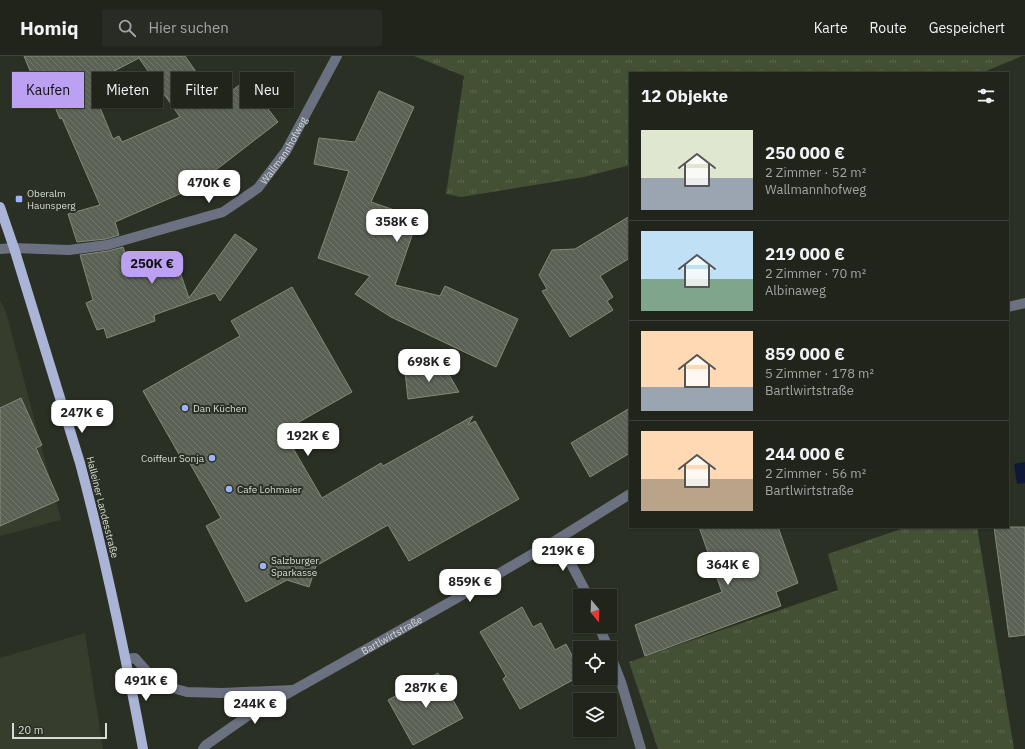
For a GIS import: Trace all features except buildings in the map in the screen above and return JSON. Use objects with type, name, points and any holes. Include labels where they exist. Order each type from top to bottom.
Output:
[{"type":"main road","name":"Halleiner Landesstraße","points":[[0,207],[80,463],[126,659],[143,749]]},
{"type":"street","name":"Wallmannhofweg","points":[[0,249],[70,250],[106,245],[223,212],[258,188],[286,151],[337,56]]},
{"type":"street","points":[[1009,307],[1025,303]]},
{"type":"street","name":"Bartlwirtstraße","points":[[203,749],[206,745],[246,717],[558,539],[629,495]]},
{"type":"street","points":[[558,539],[584,589]]},
{"type":"street","name":"Bartlwirtstraße","points":[[126,659],[135,658],[158,684],[187,692],[222,693],[297,689]]},
{"type":"street","points":[[617,672],[641,749]]},
{"type":"shaded area","points":[[0,300],[6,312],[61,520],[0,536]]},
{"type":"shaded area","points":[[85,633],[103,749],[0,749],[0,658]]},
{"type":"green space","points":[[414,56],[1022,56],[983,72],[629,72],[629,165],[584,177],[461,197],[446,194],[464,76]]},
{"type":"green space","points":[[904,528],[977,528],[1014,749],[658,749],[629,662],[838,590],[828,554]]},
{"type":"water","points":[[1025,462],[1025,483],[1017,484],[1014,464]]},
{"type":"place","name":"Oberalm Haunsperg","points":[[19,199]]},
{"type":"place","name":"Dan Küchen","points":[[185,408]]},
{"type":"place","name":"Coiffeur Sonja","points":[[212,458]]},
{"type":"place","name":"Cafe Lohmaier","points":[[229,489]]},
{"type":"place","name":"Salzburger Sparkasse","points":[[263,566]]}]
